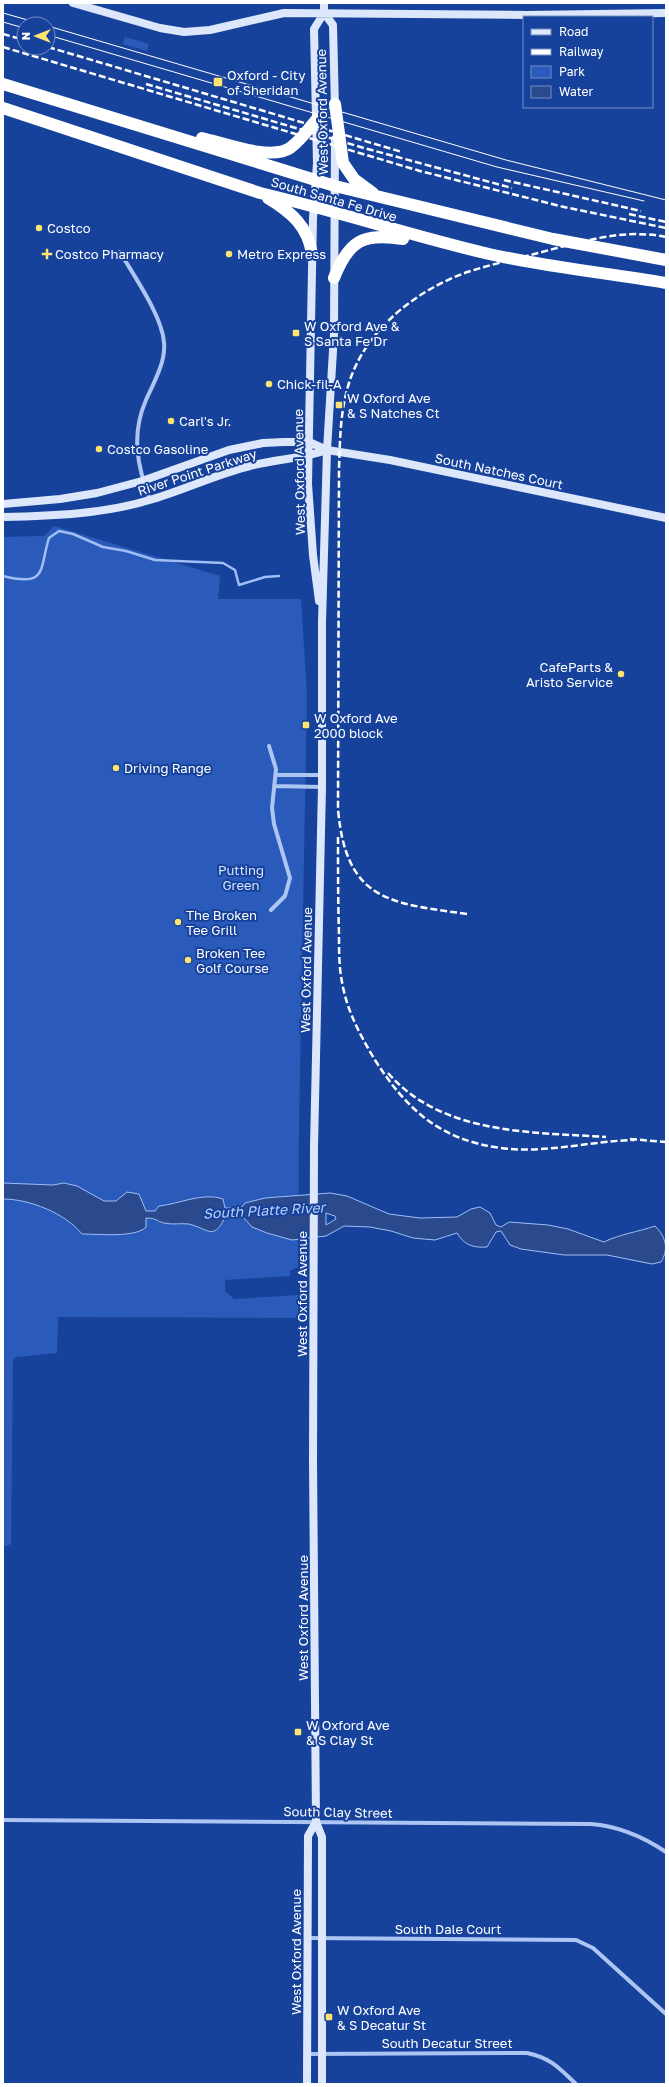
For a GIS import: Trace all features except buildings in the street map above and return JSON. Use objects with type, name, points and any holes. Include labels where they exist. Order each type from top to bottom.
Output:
[{"type":"highway","name":"South Santa Fe Drive","points":[[3,84],[315,181],[553,239],[666,260]]},
{"type":"highway","points":[[335,104],[342,158],[346,169],[354,179],[377,196]]},
{"type":"highway","name":"South Santa Fe Drive","points":[[3,108],[260,193],[314,206],[392,230],[469,249],[527,261],[666,283]]},
{"type":"highway","points":[[101,114],[270,154],[289,149],[316,120]]},
{"type":"highway","points":[[260,193],[287,209],[299,222],[307,234],[312,254]]},
{"type":"highway","points":[[334,278],[349,249],[356,242],[367,238],[396,238],[469,249]]},
{"type":"main road","points":[[73,3],[160,28],[184,32],[210,30],[280,14],[527,15],[666,13]]},
{"type":"main road","name":"West Oxford Avenue","points":[[322,622],[310,525],[309,442],[316,120],[314,29],[324,13],[324,3]]},
{"type":"main road","name":"West Oxford Avenue","points":[[322,2084],[322,1837],[316,1822],[314,1169],[322,787],[322,622],[327,450],[334,341],[335,212],[333,25],[324,13]]},
{"type":"main road","name":"River Point Parkway","points":[[3,504],[79,496],[142,481],[241,447],[274,442],[309,442],[327,450]]},
{"type":"main road","name":"River Point Parkway","points":[[3,517],[98,510],[150,500],[250,466],[309,456],[327,450]]},
{"type":"main road","name":"South Natches Court","points":[[327,450],[390,460],[666,518]]},
{"type":"main road","name":"West Oxford Avenue","points":[[307,2084],[308,1836],[316,1822]]},
{"type":"street","points":[[120,252],[160,323],[164,343],[161,363],[141,412],[138,427],[137,456],[142,481],[150,500]]},
{"type":"street","points":[[269,746],[276,775],[273,815],[288,867],[290,882],[285,896],[271,910]]},
{"type":"street","points":[[276,775],[322,775]]},
{"type":"street","points":[[275,786],[322,787]]},
{"type":"street","name":"South Clay Street","points":[[3,1820],[591,1824],[605,1825],[636,1834],[666,1852]]},
{"type":"street","name":"South Dale Court","points":[[307,1938],[576,1940],[587,1944],[666,2014]]},
{"type":"street","name":"South Decatur Street","points":[[308,2054],[527,2053],[542,2056],[554,2063],[576,2084]]},
{"type":"green space","points":[[125,37],[149,44],[147,51],[123,44]]},
{"type":"green space","name":"Broken Tee Golf Course","points":[[54,526],[220,576],[218,599],[301,599],[307,694],[298,1267],[290,1271],[290,1276],[225,1280],[225,1291],[234,1299],[298,1295],[298,1318],[58,1317],[57,1353],[16,1357],[13,1360],[11,1544],[3,1547],[3,537],[42,536]]},
{"type":"water","name":"South Platte River","points":[[3,1183],[53,1185],[64,1183],[77,1186],[104,1201],[116,1201],[127,1192],[139,1194],[146,1211],[155,1211],[159,1206],[207,1197],[223,1199],[225,1208],[241,1208],[245,1203],[265,1198],[330,1193],[347,1196],[389,1214],[420,1218],[457,1217],[471,1209],[480,1207],[490,1213],[496,1225],[501,1227],[509,1222],[548,1225],[568,1229],[604,1242],[655,1226],[662,1234],[666,1248],[661,1262],[652,1264],[607,1255],[564,1255],[521,1249],[510,1245],[501,1231],[496,1232],[487,1247],[469,1245],[457,1233],[435,1240],[413,1238],[391,1231],[370,1227],[344,1226],[326,1236],[292,1240],[252,1227],[241,1215],[226,1215],[218,1228],[210,1232],[189,1224],[167,1224],[152,1218],[146,1218],[146,1227],[134,1233],[116,1235],[82,1234],[75,1226],[46,1209],[24,1202],[3,1199]],"holes":[[[326,1213],[335,1216],[336,1219],[326,1225]]]},
{"type":"waterway","points":[[3,576],[17,579],[28,579],[35,577],[42,567],[49,538],[59,531],[73,534],[103,547],[126,551],[155,560],[223,563],[235,570],[239,585],[265,577],[279,576]]},
{"type":"tram line","points":[[3,13],[16,17]]},
{"type":"tram line","points":[[3,22],[16,26]]},
{"type":"tram line","points":[[56,28],[506,160],[666,200]]},
{"type":"tram line","points":[[56,37],[497,167],[644,201]]},
{"type":"railway","points":[[3,34],[16,38]]},
{"type":"railway","points":[[3,47],[420,171],[564,207],[666,228]]},
{"type":"railway","points":[[56,49],[402,152]]},
{"type":"railway","points":[[146,84],[364,148],[512,188]]},
{"type":"railway","points":[[504,180],[641,211]]},
{"type":"railway","points":[[629,214],[666,222]]},
{"type":"railway","points":[[467,914],[415,906],[394,900],[376,892],[362,880],[351,863],[343,839],[338,809],[339,468],[342,419],[347,390],[354,370],[364,351],[376,334],[406,305],[443,282],[481,268],[586,241],[618,235],[633,234],[666,237]]},
{"type":"railway","points":[[338,837],[339,958],[344,993],[355,1022],[375,1060],[387,1078],[413,1108],[427,1120],[460,1138],[479,1144],[501,1148],[551,1148],[634,1140]]},
{"type":"railway","points":[[388,1073],[410,1093],[434,1108],[461,1119],[518,1131],[606,1137]]},
{"type":"railway","points":[[630,1139],[666,1142]]},
{"type":"place","name":"Oxford - City of Sheridan","points":[[218,82]]},
{"type":"place","name":"Costco","points":[[39,228]]},
{"type":"place","name":"Costco Pharmacy","points":[[47,254]]},
{"type":"place","name":"Metro Express","points":[[229,254]]},
{"type":"place","name":"W Oxford Ave & S Santa Fe Dr","points":[[296,333]]},
{"type":"place","name":"Chick-fil-A","points":[[269,384]]},
{"type":"place","name":"W Oxford Ave & S Natches Ct","points":[[339,405]]},
{"type":"place","name":"Carl's Jr.","points":[[171,421]]},
{"type":"place","name":"Costco Gasoline","points":[[99,449]]},
{"type":"place","name":"CafeParts & Aristo Service","points":[[621,674]]},
{"type":"place","name":"W Oxford Ave 2000 block","points":[[306,725]]},
{"type":"place","name":"Driving Range","points":[[116,768]]},
{"type":"place","name":"The Broken Tee Grill","points":[[178,922]]},
{"type":"place","name":"Broken Tee Golf Course","points":[[188,960]]},
{"type":"place","name":"W Oxford Ave & S Clay St","points":[[298,1732]]},
{"type":"place","name":"W Oxford Ave & S Decatur St","points":[[329,2017]]},
{"type":"park label","name":"Putting Green","points":[[241,878]]}]
